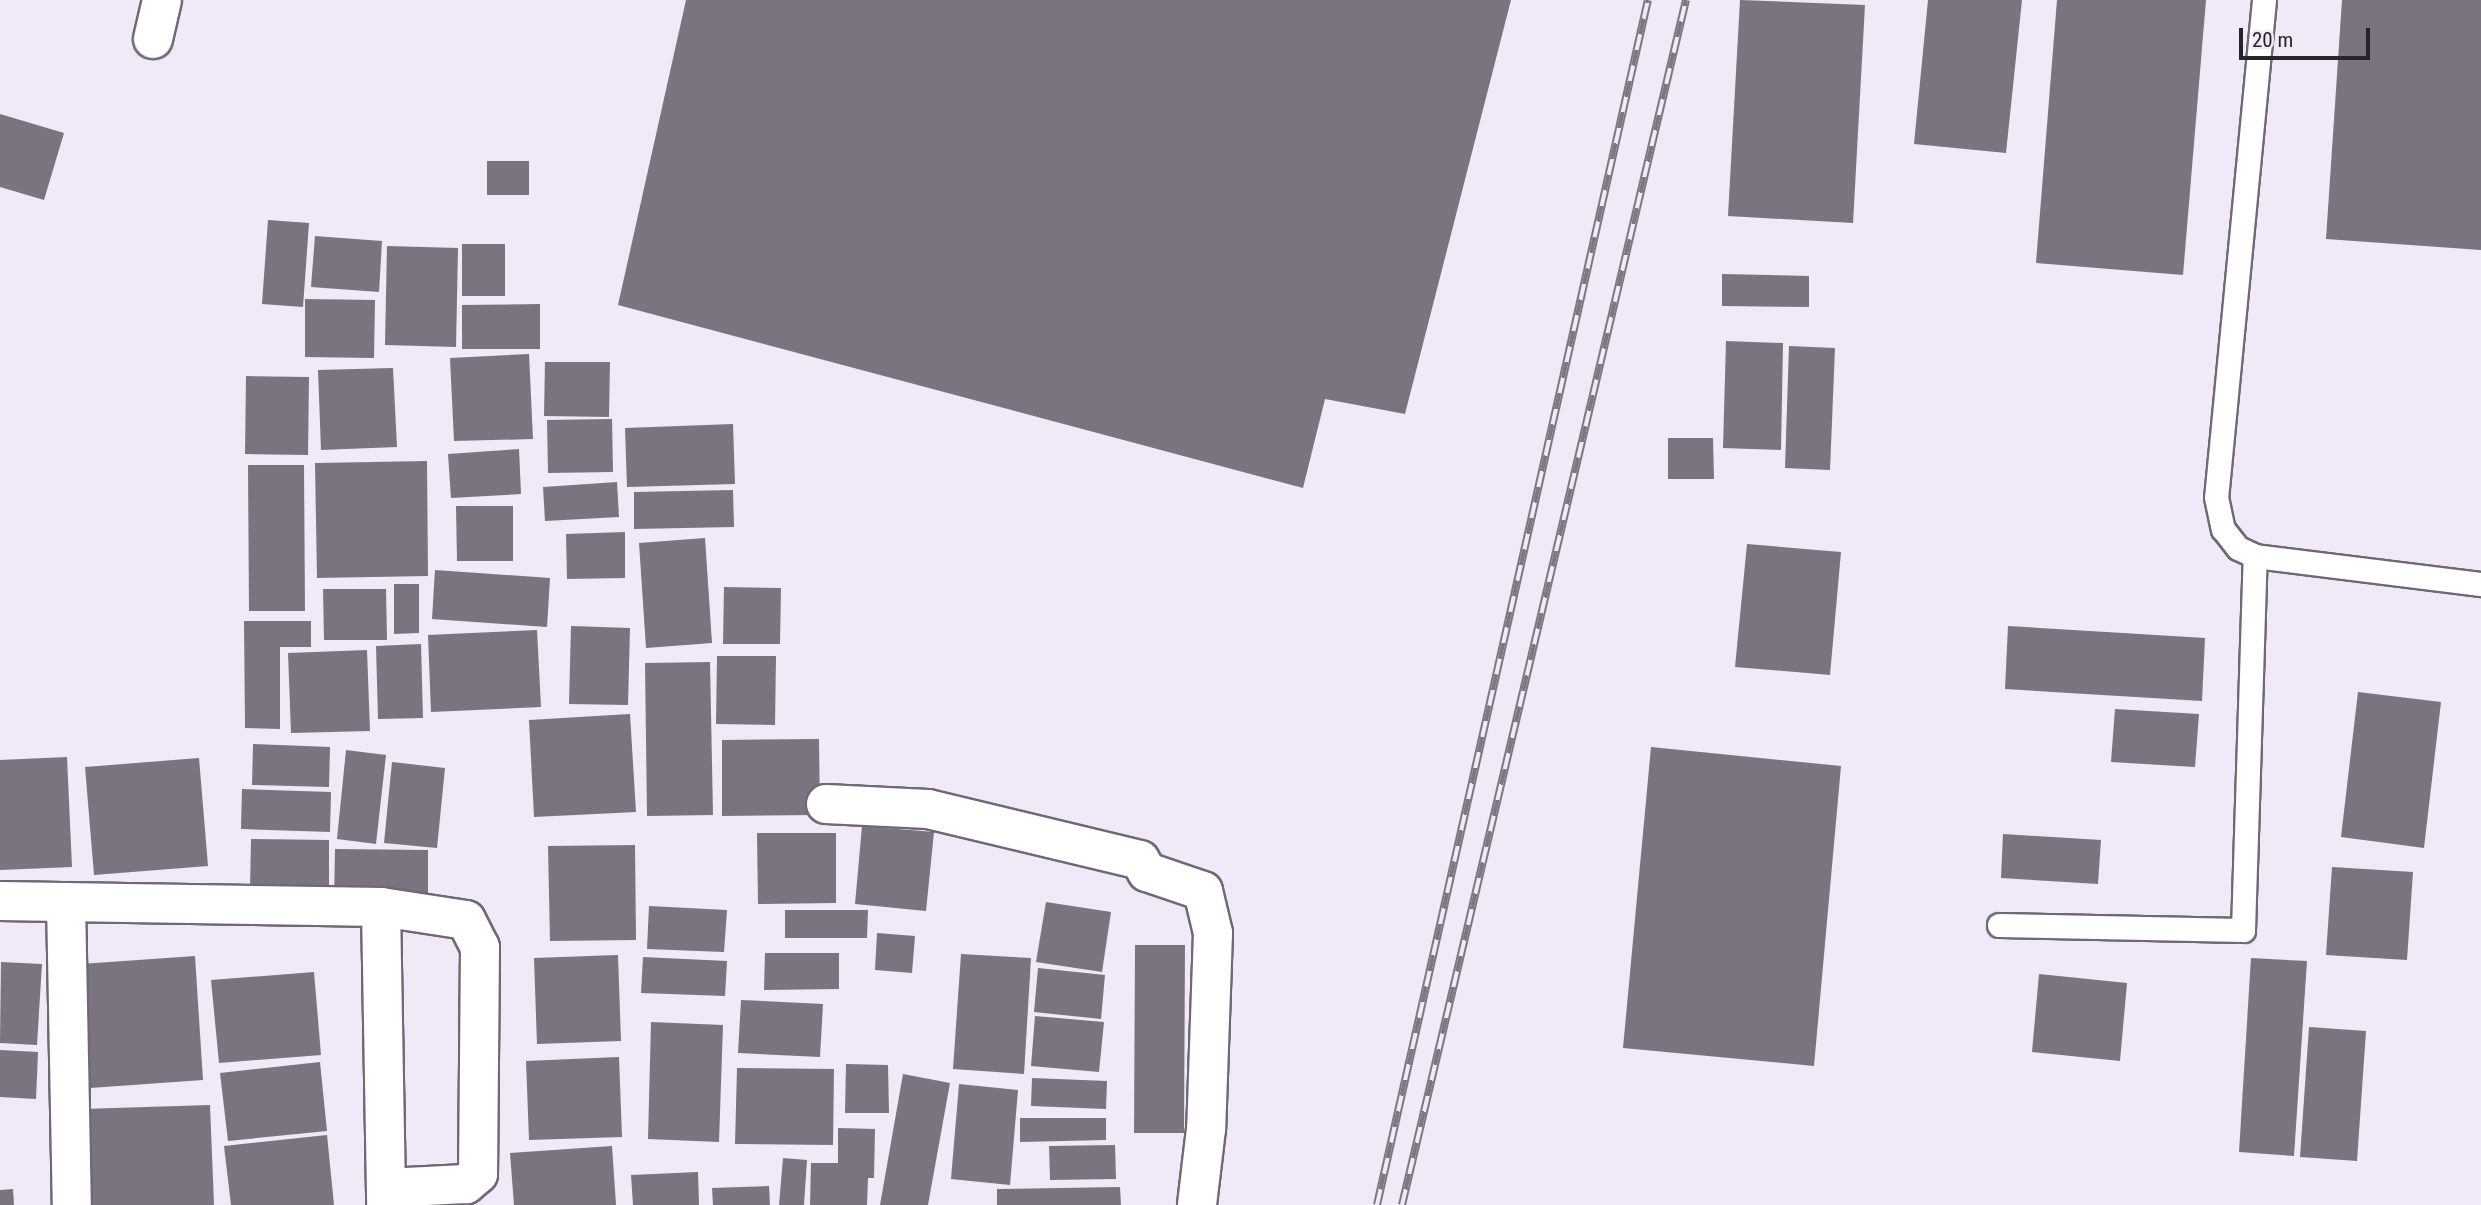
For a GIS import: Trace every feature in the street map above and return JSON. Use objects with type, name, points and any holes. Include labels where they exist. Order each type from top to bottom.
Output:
[{"type":"street","points":[[153,39],[162,0]]},
{"type":"street","points":[[826,804],[928,809],[1140,860],[1147,872],[1203,891],[1213,933],[1206,1129],[1198,1205]]},
{"type":"street","points":[[0,901],[381,907],[466,920],[480,947],[478,1174],[466,1184],[386,1197],[381,907]]},
{"type":"street","points":[[66,902],[72,1205]]},
{"type":"lane","points":[[2264,0],[2216,497],[2223,528],[2238,548],[2255,556],[2481,584]]},
{"type":"lane","points":[[1999,925],[2243,930],[2255,556]]},
{"type":"building","points":[[686,0],[1511,0],[1405,414],[1325,399],[1303,488],[618,305]]},
{"type":"building","points":[[1740,0],[1865,5],[1853,223],[1728,216]]},
{"type":"building","points":[[1928,0],[2022,0],[2006,153],[1914,144]]},
{"type":"building","points":[[2057,0],[2206,0],[2183,275],[2036,263]]},
{"type":"building","points":[[2342,0],[2481,0],[2481,250],[2326,239]]},
{"type":"building","points":[[0,114],[64,133],[44,200],[0,187]]},
{"type":"building","points":[[487,161],[529,161],[529,195],[487,195]]},
{"type":"building","points":[[268,220],[309,223],[303,307],[262,304]]},
{"type":"building","points":[[315,236],[382,241],[379,292],[311,287]]},
{"type":"building","points":[[462,244],[505,244],[505,296],[462,296]]},
{"type":"building","points":[[387,246],[458,248],[456,347],[385,345]]},
{"type":"building","points":[[1722,274],[1809,276],[1809,307],[1722,306]]},
{"type":"building","points":[[305,299],[375,300],[374,358],[305,357]]},
{"type":"building","points":[[540,304],[540,349],[462,349],[462,305]]},
{"type":"building","points":[[1726,341],[1783,343],[1781,450],[1723,448]]},
{"type":"building","points":[[1789,346],[1835,348],[1830,470],[1785,468]]},
{"type":"building","points":[[529,354],[533,439],[454,441],[450,358]]},
{"type":"building","points":[[545,362],[610,362],[609,417],[544,416]]},
{"type":"building","points":[[393,368],[397,447],[321,450],[318,370]]},
{"type":"building","points":[[246,376],[309,377],[308,455],[245,454]]},
{"type":"building","points":[[612,419],[613,472],[548,473],[547,420]]},
{"type":"building","points":[[733,424],[735,484],[627,487],[625,428]]},
{"type":"building","points":[[1668,438],[1713,438],[1714,479],[1668,479]]},
{"type":"building","points":[[519,449],[521,494],[451,498],[448,454]]},
{"type":"building","points":[[427,461],[428,576],[317,578],[315,463]]},
{"type":"building","points":[[248,465],[304,465],[305,611],[249,611]]},
{"type":"building","points":[[617,482],[619,517],[545,521],[543,487]]},
{"type":"building","points":[[733,490],[734,527],[634,529],[634,492]]},
{"type":"building","points":[[456,506],[513,506],[513,561],[457,561]]},
{"type":"building","points":[[625,532],[625,578],[567,579],[566,534]]},
{"type":"building","points":[[705,538],[712,643],[646,648],[639,543]]},
{"type":"building","points":[[1747,544],[1841,552],[1830,675],[1735,667]]},
{"type":"building","points":[[435,570],[550,578],[547,627],[432,619]]},
{"type":"building","points":[[394,584],[419,584],[419,633],[394,634]]},
{"type":"building","points":[[724,587],[781,588],[780,644],[723,644]]},
{"type":"building","points":[[323,589],[386,589],[387,640],[324,640]]},
{"type":"building","points":[[244,621],[311,621],[311,647],[280,647],[280,729],[245,728]]},
{"type":"building","points":[[571,626],[630,628],[628,705],[569,704]]},
{"type":"building","points":[[2008,626],[2205,638],[2202,701],[2005,689]]},
{"type":"building","points":[[537,630],[541,707],[431,712],[428,635]]},
{"type":"building","points":[[421,644],[423,718],[378,719],[376,646]]},
{"type":"building","points":[[367,650],[370,731],[291,733],[288,653]]},
{"type":"building","points":[[717,656],[776,656],[775,725],[716,724]]},
{"type":"building","points":[[710,662],[713,815],[647,816],[645,663]]},
{"type":"building","points":[[2358,692],[2441,702],[2424,848],[2341,837]]},
{"type":"building","points":[[2115,709],[2199,714],[2195,767],[2111,762]]},
{"type":"building","points":[[630,714],[636,812],[534,817],[529,720]]},
{"type":"building","points":[[819,739],[820,815],[722,816],[722,740]]},
{"type":"building","points":[[253,744],[330,747],[329,787],[252,785]]},
{"type":"building","points":[[1651,747],[1841,766],[1814,1066],[1623,1048]]},
{"type":"building","points":[[346,750],[386,755],[376,844],[337,839]]},
{"type":"building","points":[[67,757],[72,867],[0,870],[0,760]]},
{"type":"building","points":[[199,758],[208,866],[94,875],[85,767]]},
{"type":"building","points":[[392,762],[445,768],[437,848],[384,843]]},
{"type":"building","points":[[242,789],[331,792],[330,832],[241,829]]},
{"type":"building","points":[[862,826],[934,832],[926,911],[855,904]]},
{"type":"building","points":[[757,833],[836,833],[836,903],[758,904]]},
{"type":"building","points":[[2003,834],[2101,840],[2098,884],[2001,878]]},
{"type":"building","points":[[251,839],[329,840],[329,892],[250,891]]},
{"type":"building","points":[[635,845],[636,940],[550,941],[548,846]]},
{"type":"building","points":[[335,849],[428,850],[428,903],[334,902]]},
{"type":"building","points":[[2332,867],[2413,872],[2407,960],[2326,955]]},
{"type":"building","points":[[1046,902],[1111,912],[1102,972],[1036,962]]},
{"type":"building","points":[[649,906],[727,910],[724,952],[647,949]]},
{"type":"building","points":[[785,910],[868,910],[867,938],[785,938]]},
{"type":"building","points":[[877,933],[915,936],[912,973],[875,970]]},
{"type":"building","points":[[1135,945],[1185,945],[1184,1133],[1134,1133]]},
{"type":"building","points":[[765,953],[839,953],[839,989],[764,990]]},
{"type":"building","points":[[961,954],[1031,958],[1024,1074],[953,1069]]},
{"type":"building","points":[[618,955],[621,1041],[537,1044],[534,958]]},
{"type":"building","points":[[195,956],[203,1080],[90,1088],[81,964]]},
{"type":"building","points":[[643,957],[727,961],[725,996],[641,993]]},
{"type":"building","points":[[2251,958],[2307,961],[2294,1156],[2239,1152]]},
{"type":"building","points":[[1,962],[42,964],[37,1045],[0,1043]]},
{"type":"building","points":[[1038,968],[1105,975],[1101,1019],[1034,1012]]},
{"type":"building","points":[[314,972],[321,1055],[219,1063],[211,980]]},
{"type":"building","points":[[2039,974],[2127,983],[2120,1061],[2032,1052]]},
{"type":"building","points":[[741,1000],[823,1004],[820,1057],[738,1053]]},
{"type":"building","points":[[1035,1016],[1104,1022],[1099,1072],[1031,1066]]},
{"type":"building","points":[[651,1022],[723,1025],[719,1142],[648,1139]]},
{"type":"building","points":[[2309,1027],[2366,1031],[2357,1161],[2300,1157]]},
{"type":"building","points":[[0,1050],[38,1052],[36,1099],[0,1097]]},
{"type":"building","points":[[619,1057],[622,1137],[529,1140],[526,1061]]},
{"type":"building","points":[[320,1062],[327,1131],[228,1141],[220,1073]]},
{"type":"building","points":[[846,1064],[888,1065],[889,1113],[845,1113]]},
{"type":"building","points":[[737,1068],[834,1069],[833,1145],[735,1144]]},
{"type":"building","points":[[903,1074],[950,1083],[928,1205],[880,1205]]},
{"type":"building","points":[[1032,1078],[1107,1081],[1106,1109],[1031,1106]]},
{"type":"building","points":[[959,1084],[1018,1090],[1010,1185],[951,1179]]},
{"type":"building","points":[[210,1105],[214,1205],[86,1205],[82,1109]]},
{"type":"building","points":[[1020,1118],[1106,1118],[1106,1140],[1020,1142]]},
{"type":"building","points":[[838,1128],[875,1129],[874,1178],[868,1178],[867,1205],[810,1205],[811,1163],[838,1163]]},
{"type":"building","points":[[327,1135],[334,1205],[231,1205],[224,1146]]},
{"type":"building","points":[[1115,1145],[1116,1179],[1050,1180],[1049,1146]]},
{"type":"building","points":[[612,1146],[616,1205],[514,1205],[510,1153]]},
{"type":"building","points":[[783,1158],[807,1160],[804,1205],[779,1205]]},
{"type":"building","points":[[698,1172],[699,1205],[633,1205],[631,1175]]},
{"type":"building","points":[[769,1186],[770,1205],[713,1205],[712,1188]]},
{"type":"building","points":[[1120,1187],[1121,1205],[997,1205],[997,1189]]},
{"type":"building","points":[[13,1189],[14,1205],[0,1205],[0,1190]]},
{"type":"railway","points":[[1377,1205],[1648,0]]},
{"type":"railway","points":[[1402,1205],[1686,0]]}]
